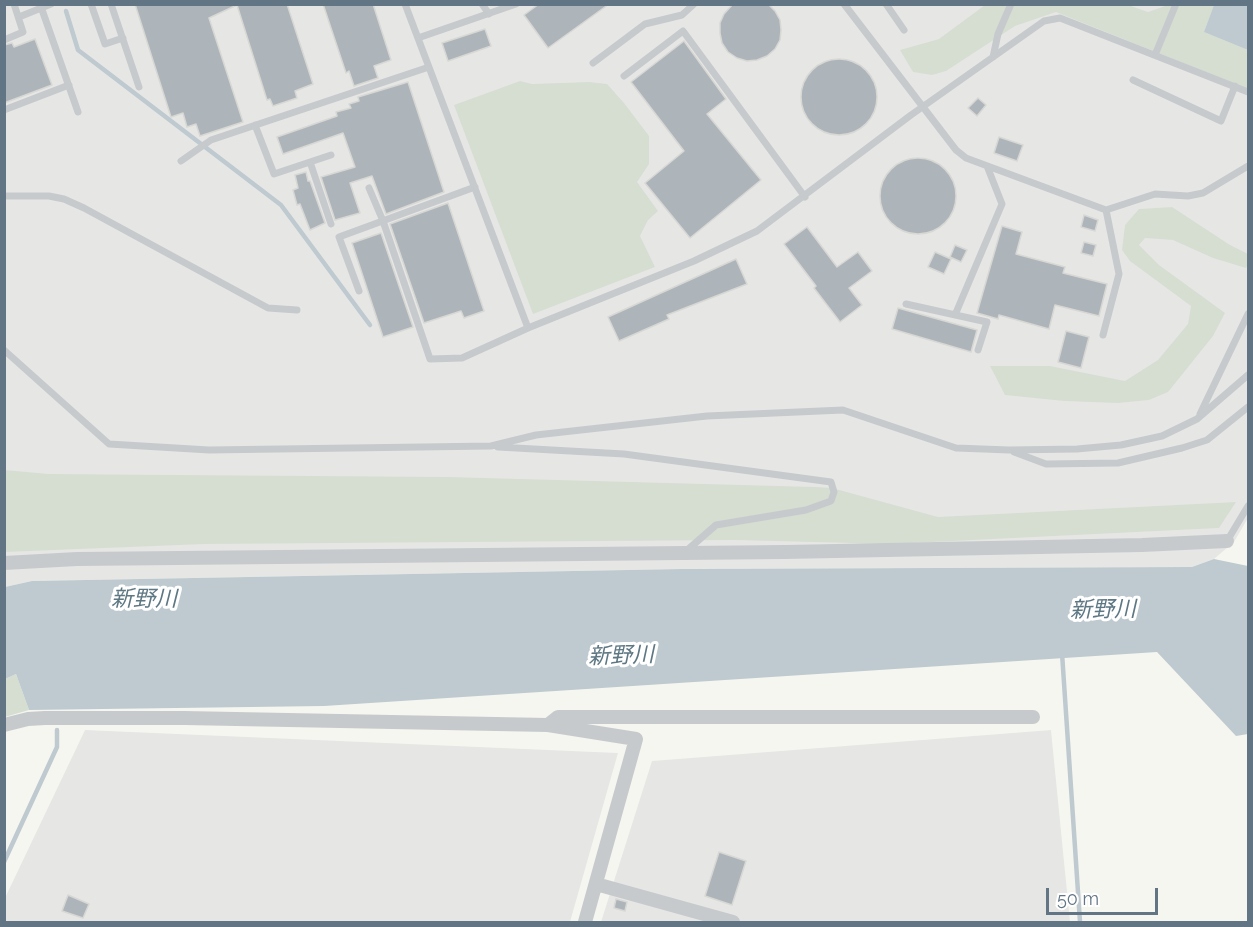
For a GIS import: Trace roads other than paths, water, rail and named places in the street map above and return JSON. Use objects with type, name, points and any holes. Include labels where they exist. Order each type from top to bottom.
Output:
[{"type":"street","points":[[4,563],[77,559],[683,553],[1142,545],[1227,541]]},
{"type":"street","points":[[548,725],[558,717],[1033,717]]},
{"type":"street","points":[[4,725],[45,718],[196,718],[548,725],[636,739],[585,922]]},
{"type":"street","points":[[596,884],[733,922]]},
{"type":"lane","points":[[4,40],[23,32],[14,4]]},
{"type":"lane","points":[[19,17],[41,6],[51,4]]},
{"type":"lane","points":[[91,4],[105,44],[123,38]]},
{"type":"lane","points":[[111,4],[139,87]]},
{"type":"lane","points":[[405,4],[528,328]]},
{"type":"lane","points":[[482,4],[489,14]]},
{"type":"lane","points":[[418,38],[516,4]]},
{"type":"lane","points":[[593,63],[645,24],[682,15],[694,4]]},
{"type":"lane","points":[[844,4],[956,150],[966,158],[1106,210],[1155,194],[1188,196],[1203,193],[1248,166]]},
{"type":"lane","points":[[886,4],[904,30]]},
{"type":"lane","points":[[993,57],[998,34],[1011,4]]},
{"type":"lane","points":[[1155,56],[1176,4]]},
{"type":"lane","points":[[41,6],[78,112]]},
{"type":"lane","points":[[369,188],[383,221],[430,359],[462,358],[528,328],[694,261],[757,231],[1044,21],[1060,18],[1248,92]]},
{"type":"lane","points":[[624,76],[683,31],[805,197]]},
{"type":"lane","points":[[180,161],[211,140],[429,67]]},
{"type":"lane","points":[[1133,80],[1221,121],[1235,86]]},
{"type":"lane","points":[[4,110],[69,85]]},
{"type":"lane","points":[[255,125],[274,174],[331,155]]},
{"type":"lane","points":[[310,162],[331,224]]},
{"type":"lane","points":[[955,315],[1002,204],[987,166]]},
{"type":"lane","points":[[359,291],[339,237],[475,187]]},
{"type":"lane","points":[[4,196],[49,196],[64,199],[268,308],[297,310]]},
{"type":"lane","points":[[1103,335],[1119,274],[1106,210]]},
{"type":"lane","points":[[906,304],[987,322],[978,350]]},
{"type":"lane","points":[[1197,419],[1248,314]]},
{"type":"lane","points":[[4,350],[110,444],[209,450],[491,447],[624,454],[831,482],[834,492],[831,501],[806,510],[716,525],[683,553]]},
{"type":"lane","points":[[491,447],[536,435],[707,416],[843,410],[956,448],[1077,449],[1121,445],[1162,436],[1197,419],[1248,375]]},
{"type":"lane","points":[[1009,450],[1046,464],[1118,463],[1207,440],[1248,407]]},
{"type":"lane","points":[[1227,541],[1248,506]]},
{"type":"water","points":[[1214,5],[1248,5],[1248,50],[1204,32]]},
{"type":"water","name":"新野川","points":[[1214,559],[1248,566],[1248,734],[1236,736],[1157,652],[324,706],[29,710],[16,674],[5,679],[5,587],[32,581],[682,569],[1192,567]]},
{"type":"waterway","points":[[66,11],[78,50],[281,205],[370,325]]},
{"type":"waterway","points":[[1062,653],[1080,922]]},
{"type":"waterway","points":[[4,862],[57,747],[57,730]]}]
